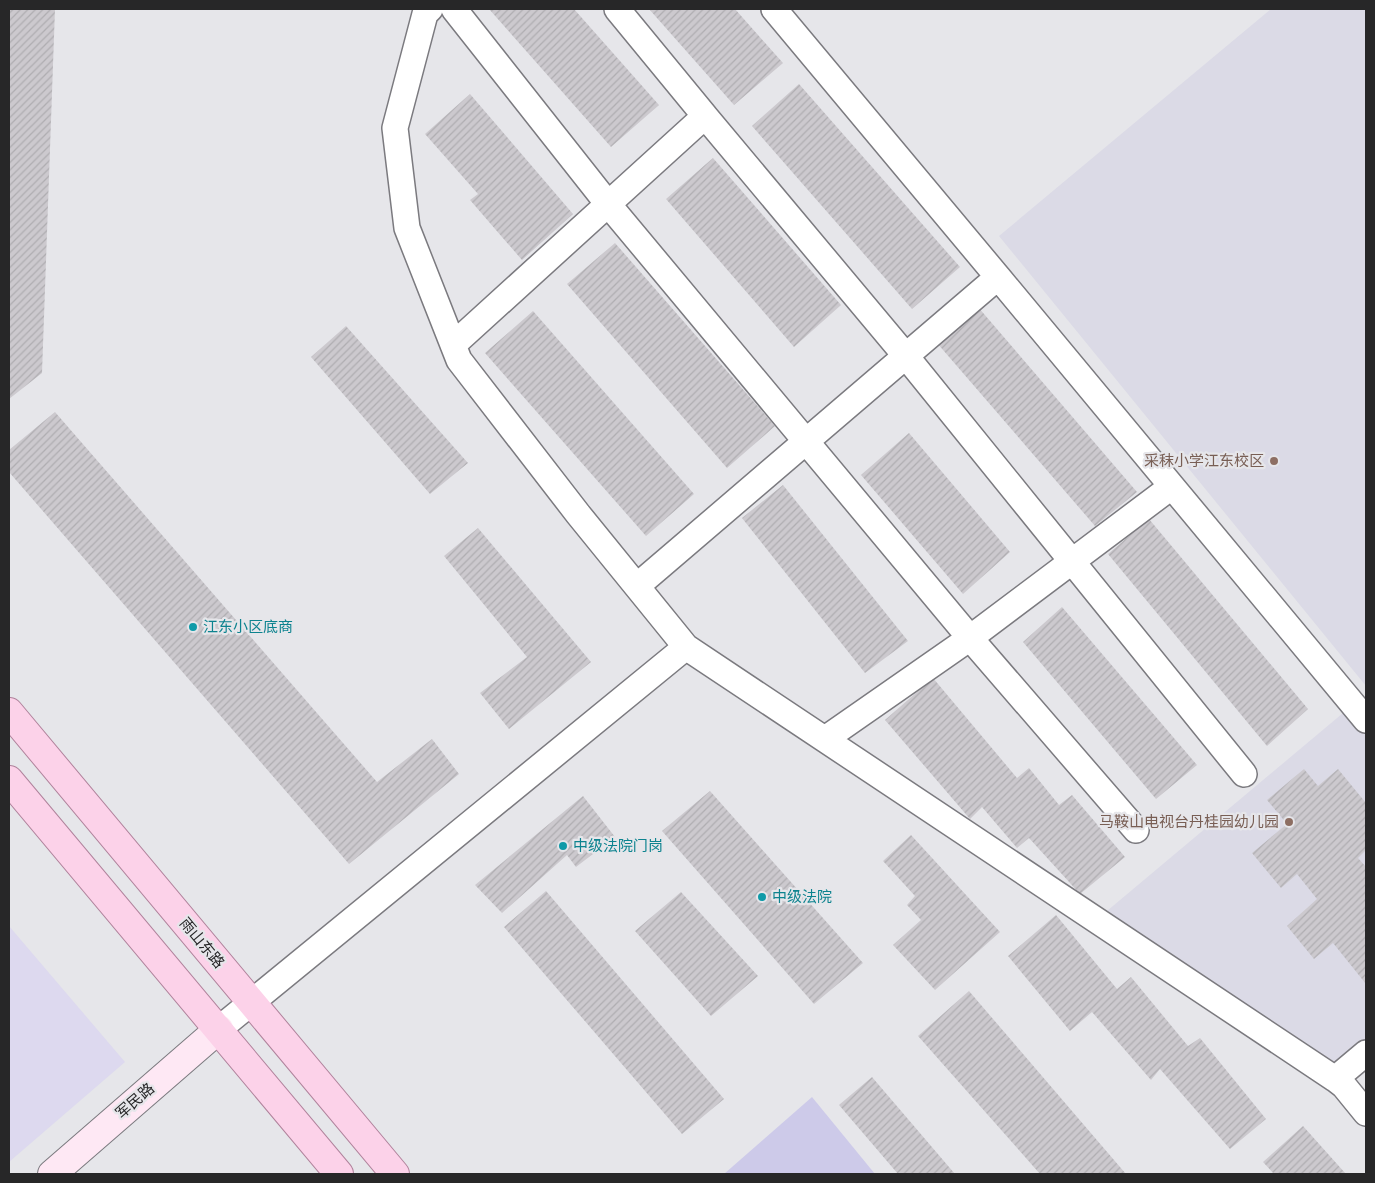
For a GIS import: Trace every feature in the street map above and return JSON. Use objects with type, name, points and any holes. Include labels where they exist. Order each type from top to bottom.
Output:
[{"type":"main road","name":"雨山东路","points":[[9,712],[394,1174]]},
{"type":"main road","points":[[9,780],[340,1174]]},
{"type":"street","points":[[430,9],[425,14],[395,128],[407,228],[459,360],[686,647],[1335,1079],[1344,1086],[1366,1113]]},
{"type":"street","points":[[454,9],[608,204],[970,638],[1136,830]]},
{"type":"street","points":[[617,9],[905,355],[1244,774]]},
{"type":"street","points":[[774,9],[1366,720]]},
{"type":"street","points":[[453,345],[705,116]]},
{"type":"street","points":[[636,586],[998,277]]},
{"type":"street","points":[[824,739],[970,638],[1172,486]]},
{"type":"street","points":[[218,1029],[686,647]]},
{"type":"street","name":"军民路","points":[[52,1174],[218,1029]]},
{"type":"street","points":[[1335,1079],[1366,1053]]},
{"type":"shaded area","name":"采秣小学江东校区","points":[[1271,9],[1366,9],[1366,686],[999,236]]},
{"type":"shaded area","name":"马鞍山电视台丹桂园幼儿园","points":[[1349,708],[1366,729],[1366,1044],[1334,1072],[1101,916]]},
{"type":"shaded area","points":[[9,926],[125,1062],[9,1162]]},
{"type":"shaded area","points":[[812,1097],[875,1174],[724,1174]]},
{"type":"building","points":[[9,9],[55,9],[42,373],[9,399]]},
{"type":"building","points":[[489,9],[574,9],[659,105],[611,147]]},
{"type":"building","points":[[649,9],[735,9],[783,63],[734,105]]},
{"type":"building","points":[[799,84],[960,267],[912,309],[752,126]]},
{"type":"building","points":[[470,94],[573,214],[522,260],[470,200],[478,194],[425,134]]},
{"type":"building","points":[[713,158],[841,305],[794,347],[666,199]]},
{"type":"building","points":[[615,243],[775,426],[727,468],[567,284]]},
{"type":"building","points":[[978,307],[1137,492],[1095,526],[937,343]]},
{"type":"building","points":[[533,311],[694,494],[646,536],[485,353]]},
{"type":"building","points":[[346,326],[468,463],[430,494],[311,357]]},
{"type":"building","name":"江东小区底商","points":[[55,412],[377,782],[432,739],[459,774],[349,864],[9,472],[9,450]]},
{"type":"building","points":[[909,433],[1010,552],[963,594],[861,475]]},
{"type":"building","points":[[783,485],[908,641],[865,673],[742,518]]},
{"type":"building","points":[[1149,519],[1308,709],[1267,746],[1108,554]]},
{"type":"building","points":[[478,528],[591,662],[509,729],[480,693],[527,657],[444,556]]},
{"type":"building","points":[[1062,607],[1197,765],[1156,799],[1023,642]]},
{"type":"building","points":[[933,678],[1017,778],[1029,768],[1059,805],[1072,795],[1125,857],[1080,894],[1029,838],[1017,848],[982,807],[970,819],[885,720]]},
{"type":"building","points":[[1304,769],[1318,786],[1338,769],[1366,803],[1366,850],[1358,858],[1366,867],[1366,984],[1333,943],[1314,959],[1287,926],[1317,899],[1297,874],[1281,888],[1252,853],[1287,824],[1267,800]]},
{"type":"building","name":"中级法院","points":[[710,791],[863,963],[814,1004],[662,831]]},
{"type":"building","name":"中级法院门岗","points":[[583,796],[615,837],[576,867],[567,855],[502,913],[475,885]]},
{"type":"building","points":[[911,835],[1000,932],[935,990],[893,945],[921,920],[907,905],[915,896],[883,861]]},
{"type":"building","points":[[546,891],[724,1099],[682,1134],[504,927]]},
{"type":"building","points":[[681,892],[758,976],[711,1016],[635,931]]},
{"type":"building","points":[[1056,915],[1117,989],[1131,977],[1188,1046],[1200,1038],[1266,1119],[1230,1149],[1160,1069],[1151,1080],[1092,1012],[1070,1031],[1008,956]]},
{"type":"building","points":[[969,991],[1126,1174],[1040,1174],[918,1036]]},
{"type":"building","points":[[872,1077],[955,1174],[898,1174],[839,1105]]},
{"type":"building","points":[[1303,1126],[1346,1174],[1274,1174],[1263,1162]]},
{"type":"place","name":"采秣小学江东校区","points":[[1274,461]]},
{"type":"place","name":"江东小区底商","points":[[193,627]]},
{"type":"place","name":"马鞍山电视台丹桂园幼儿园","points":[[1289,822]]},
{"type":"place","name":"中级法院门岗","points":[[563,846]]},
{"type":"place","name":"中级法院","points":[[762,897]]}]
